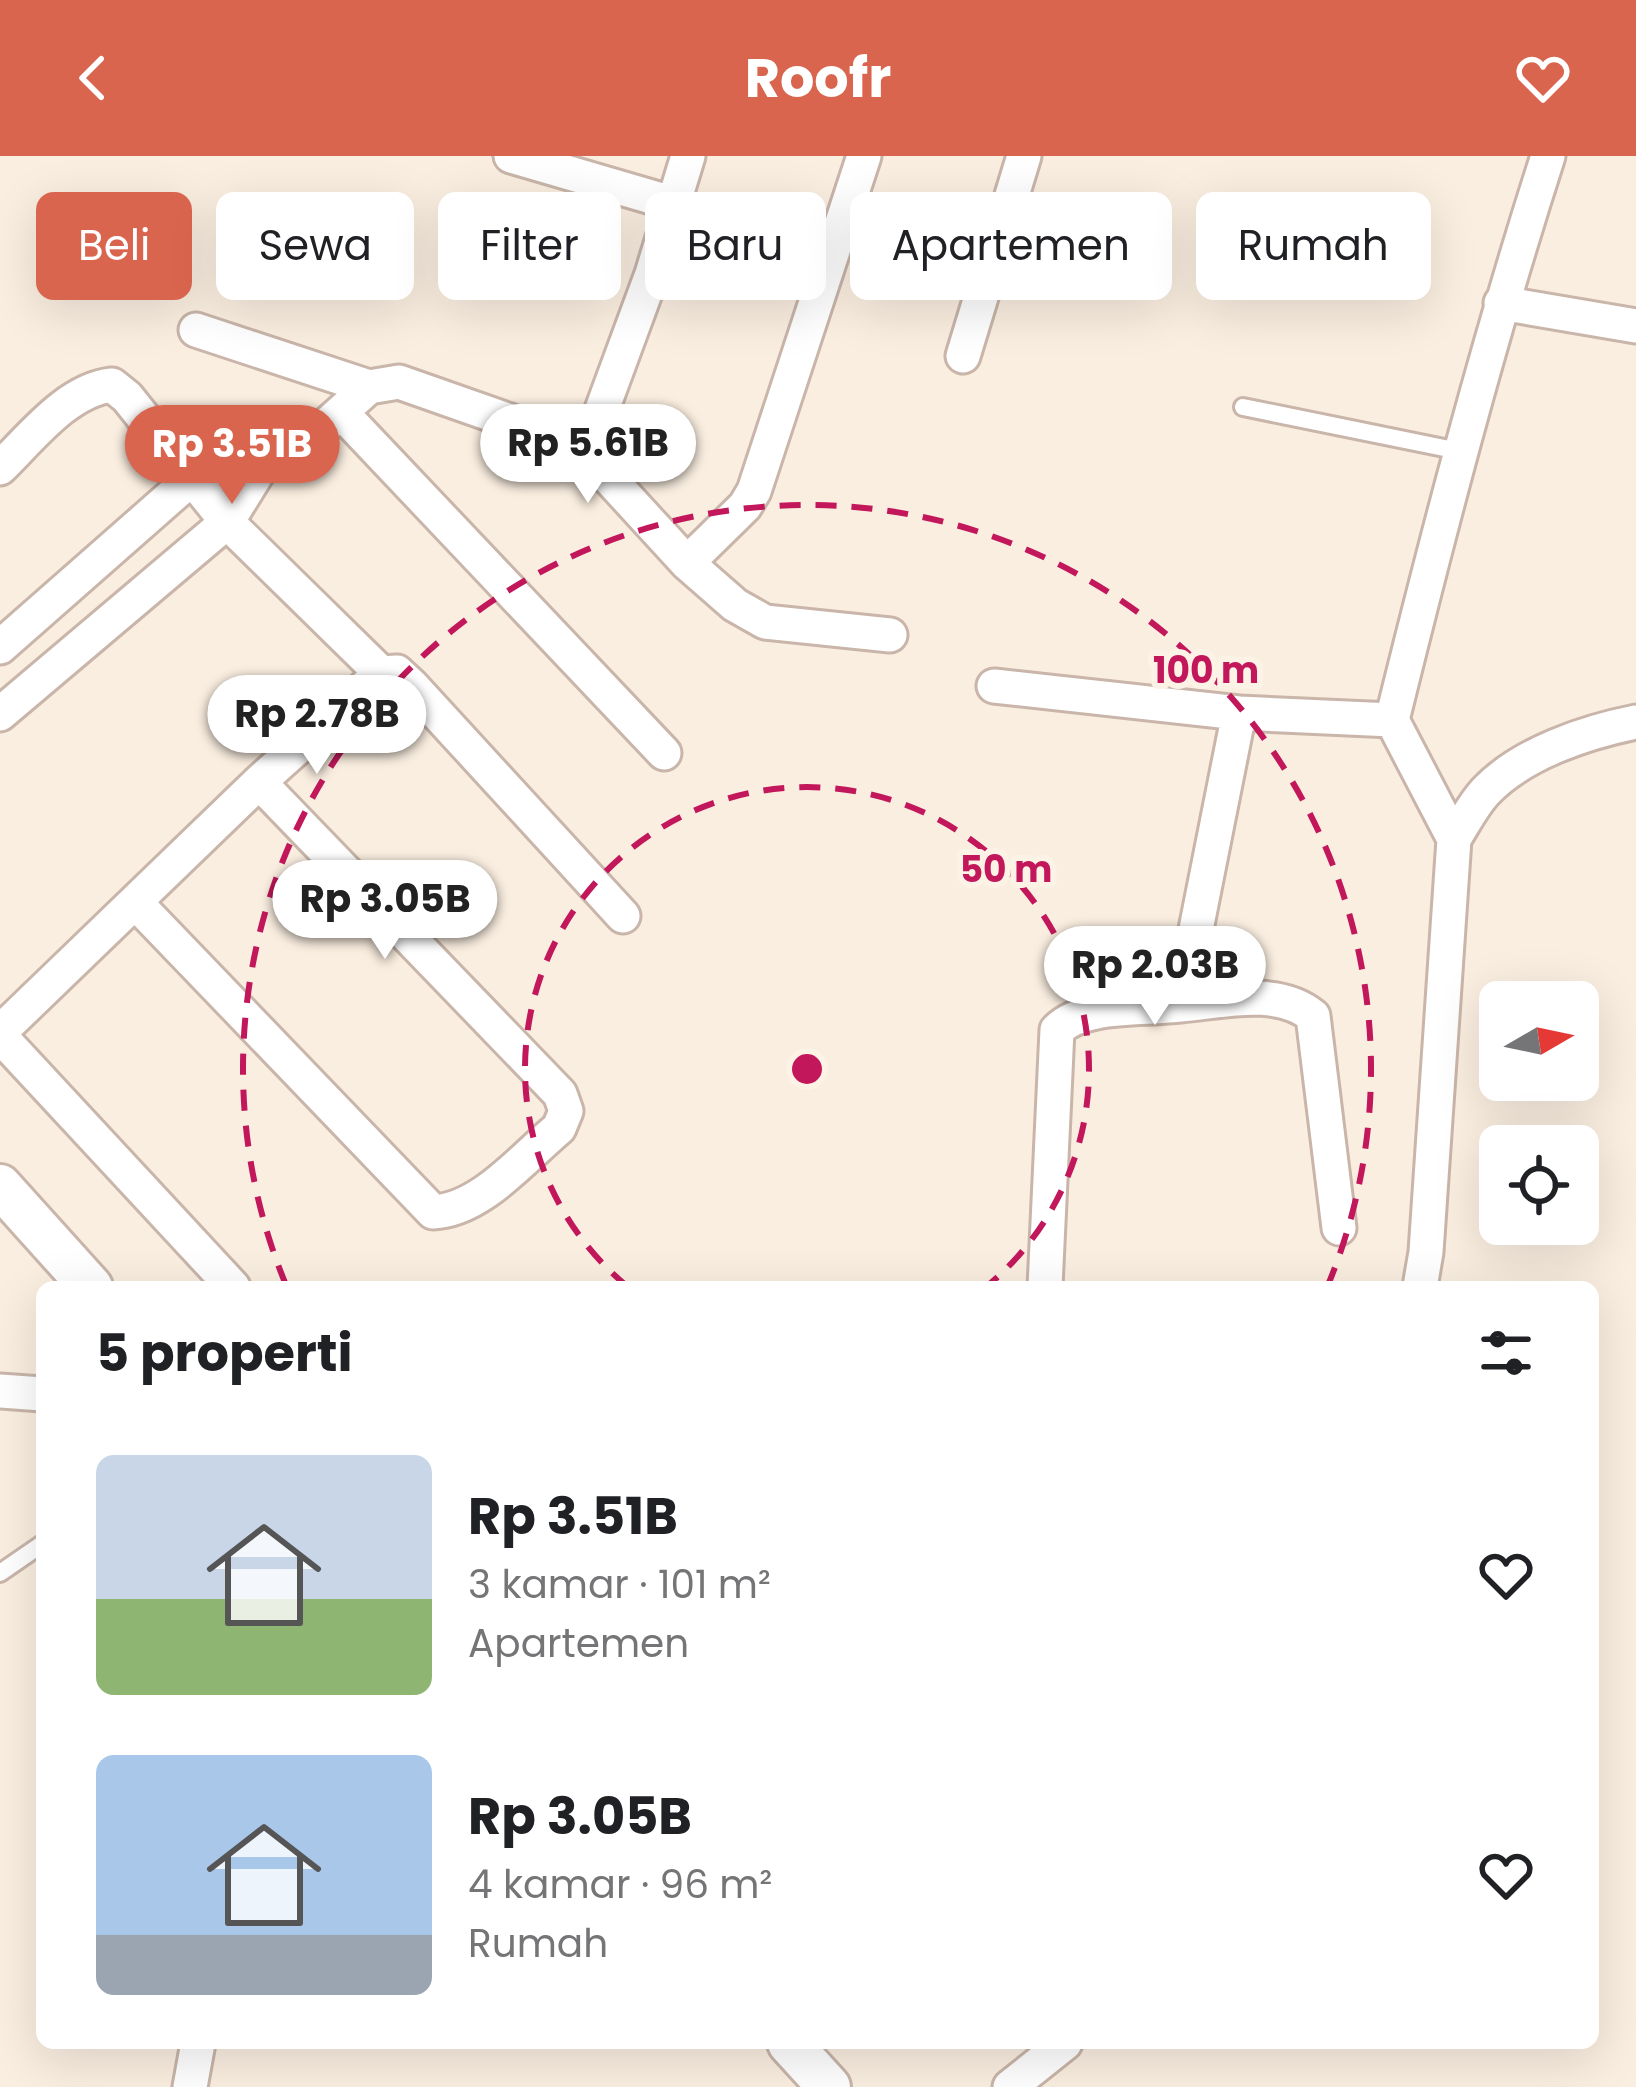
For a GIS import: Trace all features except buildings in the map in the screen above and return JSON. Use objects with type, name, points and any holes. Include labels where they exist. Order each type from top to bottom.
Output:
[{"type":"street","points":[[511,156],[645,195]]},
{"type":"street","points":[[676,192],[688,156]]},
{"type":"street","points":[[687,563],[745,506],[754,491],[864,156]]},
{"type":"street","points":[[963,356],[1024,156]]},
{"type":"street","points":[[1454,839],[1391,720],[1501,303],[1549,156]]},
{"type":"street","points":[[586,453],[645,293]]},
{"type":"street","points":[[1501,303],[1636,326]]},
{"type":"street","points":[[196,330],[369,387],[399,382],[422,388],[586,453],[687,563],[735,605],[765,622],[890,635]]},
{"type":"street","points":[[0,468],[56,413],[93,387],[112,386],[127,397],[227,521],[381,673]]},
{"type":"street","points":[[40,680],[3,644],[191,479],[261,467],[289,453],[369,387]]},
{"type":"street","points":[[341,412],[664,753]]},
{"type":"street","points":[[0,714],[227,521],[261,467]]},
{"type":"street","points":[[227,1281],[0,1034],[259,782],[381,673],[397,672],[623,916]]},
{"type":"street","points":[[994,686],[1239,713],[1391,720]]},
{"type":"street","points":[[1181,1005],[1239,713]]},
{"type":"street","points":[[1421,1281],[1454,839],[1486,790],[1528,760],[1636,722]]},
{"type":"street","points":[[136,903],[434,1211],[457,1211],[559,1128],[566,1112],[560,1094],[259,782]]},
{"type":"street","points":[[1045,1281],[1057,1030],[1066,1021],[1083,1016],[1273,998],[1295,1001],[1313,1016],[1339,1228]]},
{"type":"street","points":[[0,1186],[86,1281]]},
{"type":"street","points":[[0,1391],[36,1394]]},
{"type":"street","points":[[190,2087],[197,2049]]},
{"type":"street","points":[[794,2049],[830,2087]]},
{"type":"street","points":[[1010,2087],[1057,2049]]},
{"type":"lane","points":[[1243,407],[1460,451]]},
{"type":"lane","points":[[0,1573],[36,1548]]}]
